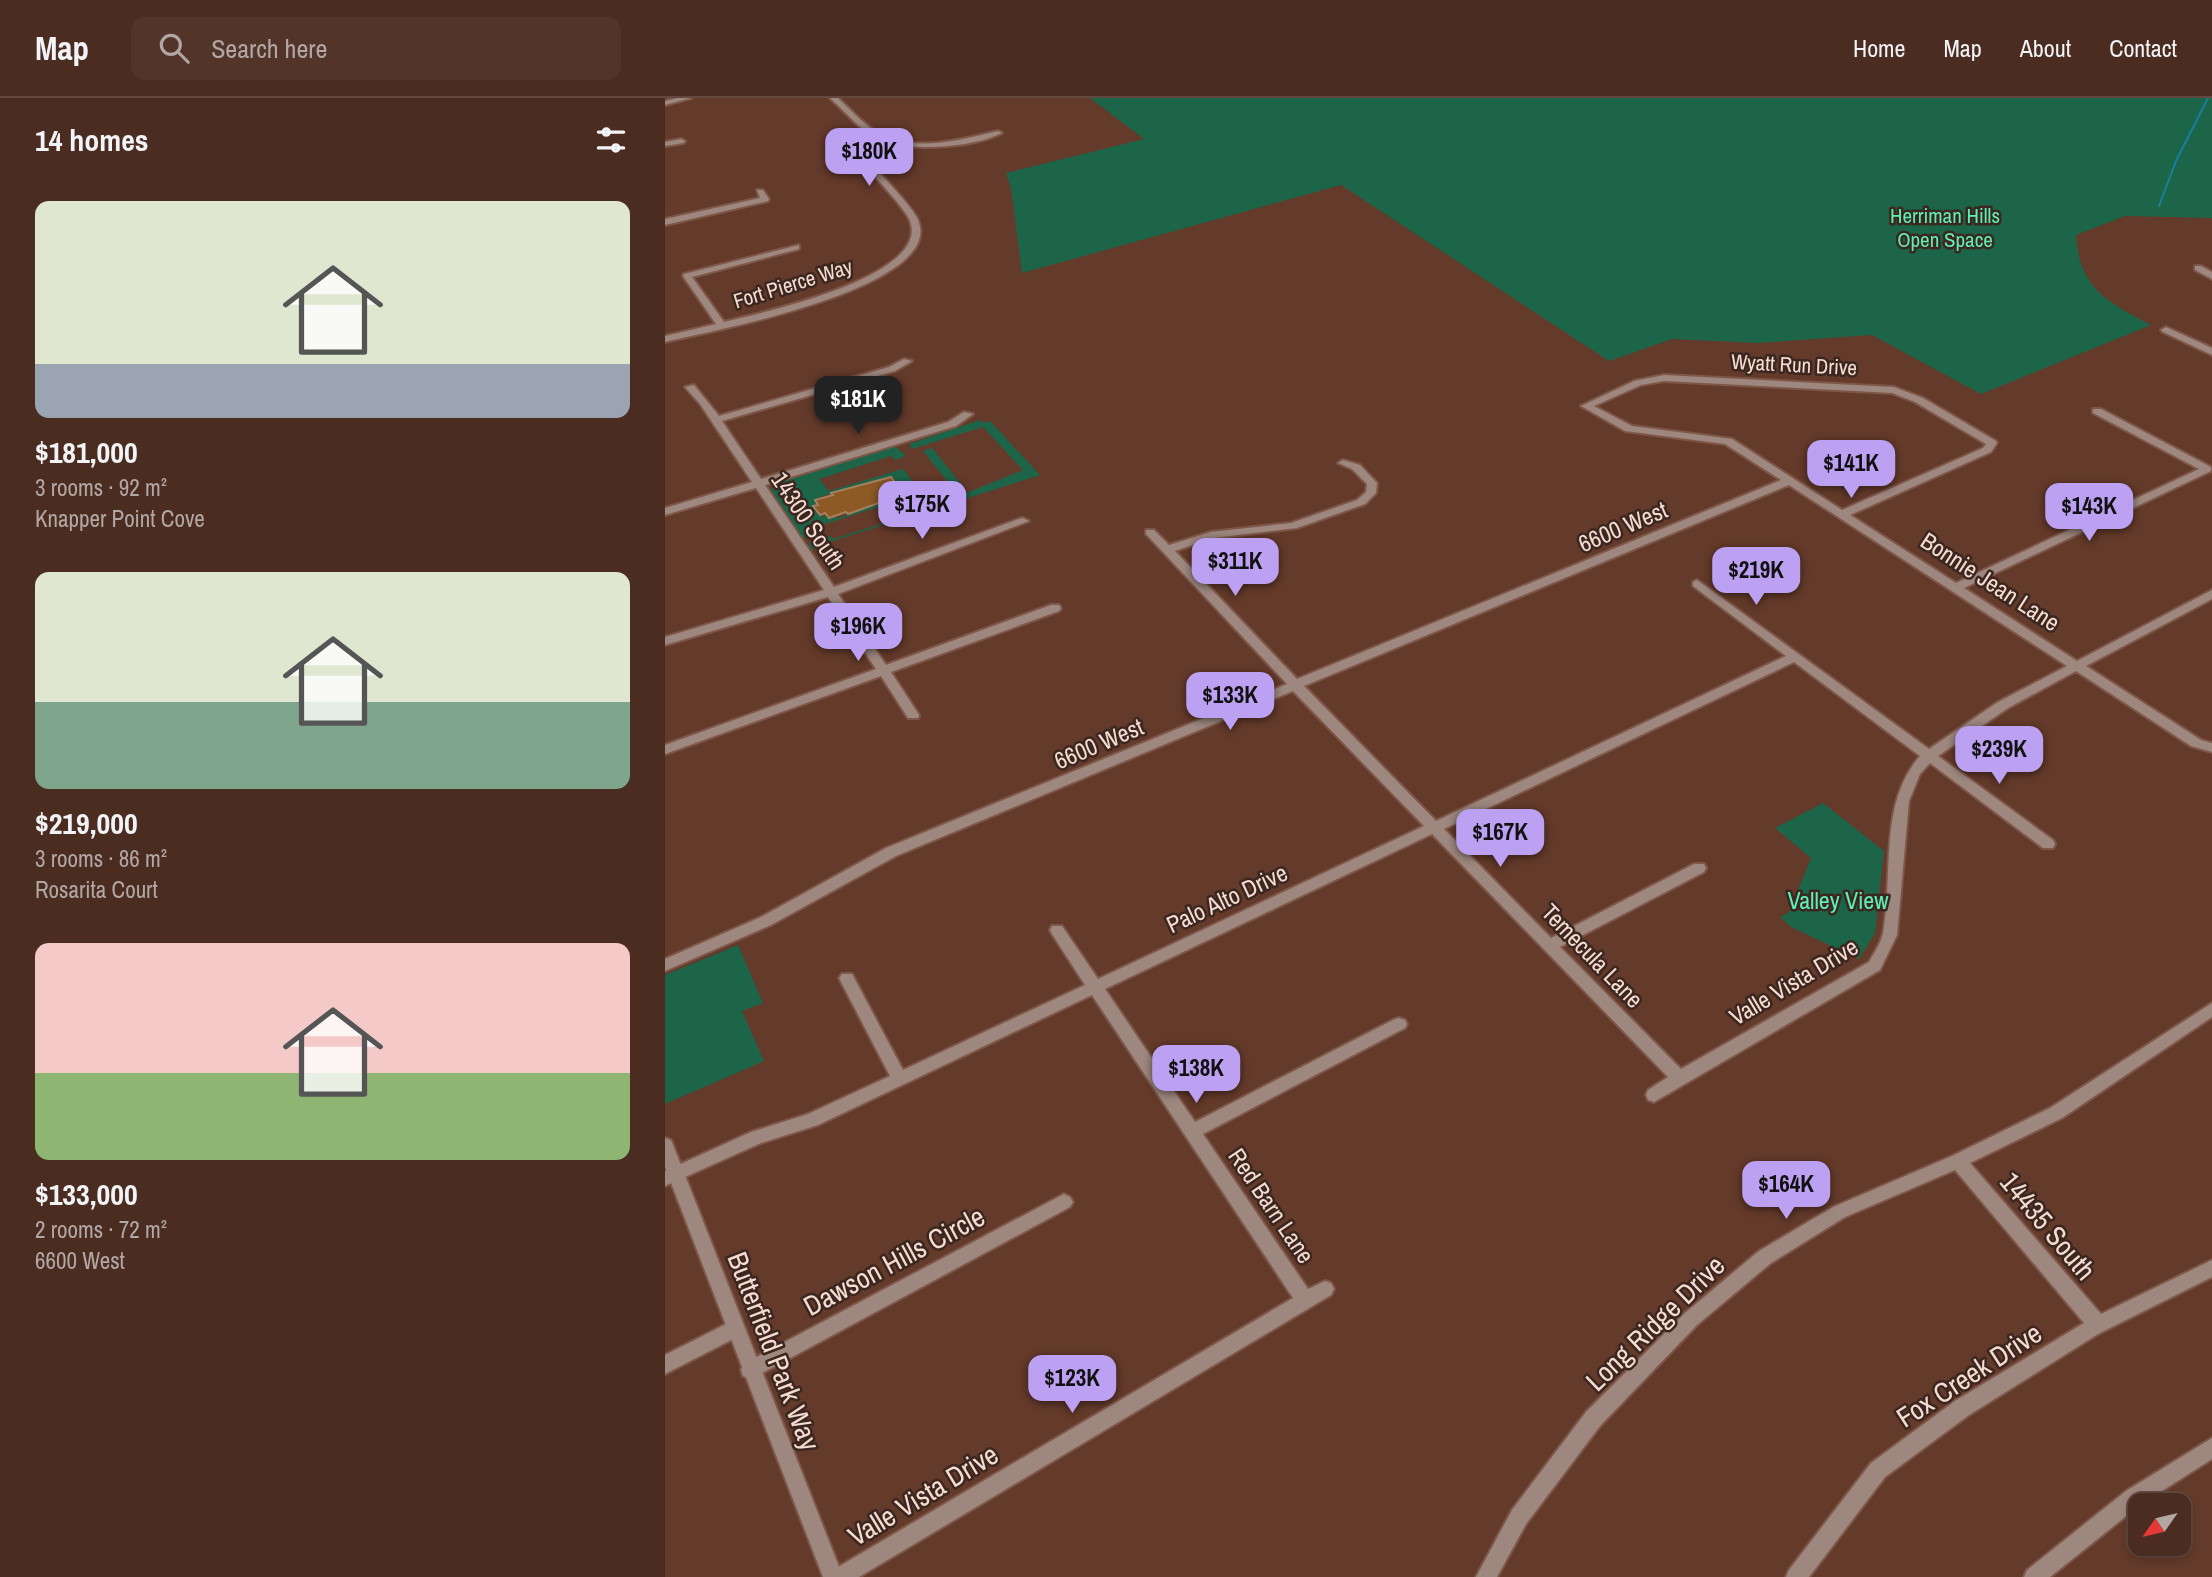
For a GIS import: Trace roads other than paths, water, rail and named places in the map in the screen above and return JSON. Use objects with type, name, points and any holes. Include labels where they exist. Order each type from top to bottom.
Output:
[{"type":"street","points":[[665,103],[687,98]]},
{"type":"street","points":[[834,98],[869,131],[882,139],[927,144],[960,142],[998,133]]},
{"type":"street","name":"Fort Pierce Way","points":[[665,339],[862,282],[899,262],[912,248],[914,220],[866,162],[864,150],[882,139]]},
{"type":"street","points":[[665,144],[681,141]]},
{"type":"street","points":[[665,222],[765,199],[760,192]]},
{"type":"street","points":[[721,324],[687,275],[796,247]]},
{"type":"street","points":[[2198,268],[2212,276]]},
{"type":"street","points":[[2165,330],[2212,352]]},
{"type":"street","points":[[716,419],[893,369],[907,361]]},
{"type":"street","name":"Wyatt Run Drive","points":[[1586,406],[1638,383],[1664,378],[1894,390],[1919,400],[1992,443],[1987,450],[1842,514]]},
{"type":"street","name":"14300 South","points":[[690,387],[716,419],[913,715]]},
{"type":"street","name":"Bonnie Jean Lane","points":[[1586,406],[1629,429],[1728,441],[2196,743],[2212,747]]},
{"type":"street","points":[[1957,587],[2207,469],[2098,411]]},
{"type":"street","points":[[665,512],[952,424],[968,414]]},
{"type":"street","points":[[1167,550],[1211,535],[1293,526],[1361,502],[1371,493],[1372,483],[1356,467],[1343,463]]},
{"type":"street","name":"6600 West","points":[[665,965],[766,921],[891,852],[1789,481]]},
{"type":"street","points":[[665,641],[831,593],[1023,521]]},
{"type":"street","name":"Temecula Lane","points":[[1150,532],[1296,686],[1679,1078]]},
{"type":"street","points":[[1697,584],[2048,844]]},
{"type":"street","name":"Valle Vista Drive","points":[[1654,1095],[1875,966],[1890,935],[1902,800],[1914,772],[1929,755],[2003,705],[2078,668],[2212,594]]},
{"type":"street","points":[[665,750],[1055,608]]},
{"type":"street","name":"Palo Alto Drive","points":[[670,1177],[757,1137],[812,1120],[901,1079],[1795,657]]},
{"type":"street","points":[[1549,946],[1699,868]]},
{"type":"street","name":"Red Barn Lane","points":[[1057,930],[1305,1300]]},
{"type":"street","points":[[847,978],[901,1079]]},
{"type":"street","name":"Long Ridge Drive","points":[[1486,1577],[1519,1517],[1593,1419],[1691,1319],[1765,1257],[1839,1212],[1958,1161],[2056,1113],[2212,1009]]},
{"type":"street","points":[[1191,1132],[1399,1024]]},
{"type":"street","name":"Butterfield Park Way","points":[[665,1145],[670,1177],[833,1577]]},
{"type":"street","name":"14435 South","points":[[1958,1161],[2098,1325]]},
{"type":"street","name":"Dawson Hills Circle","points":[[750,1370],[1064,1202]]},
{"type":"street","name":"Fox Creek Drive","points":[[1796,1577],[1878,1470],[1962,1408],[2098,1325],[2212,1268]]},
{"type":"street","name":"Valle Vista Drive","points":[[839,1577],[1325,1289]]},
{"type":"street","points":[[665,1364],[734,1329]]},
{"type":"street","points":[[2034,1577],[2133,1498],[2212,1448]]},
{"type":"waterway","points":[[2159,206],[2176,161],[2208,98]]},
{"type":"park label","name":"Herriman Hills Open Space","points":[[1945,228]]},
{"type":"park label","name":"Valley View","points":[[1838,901]]}]
